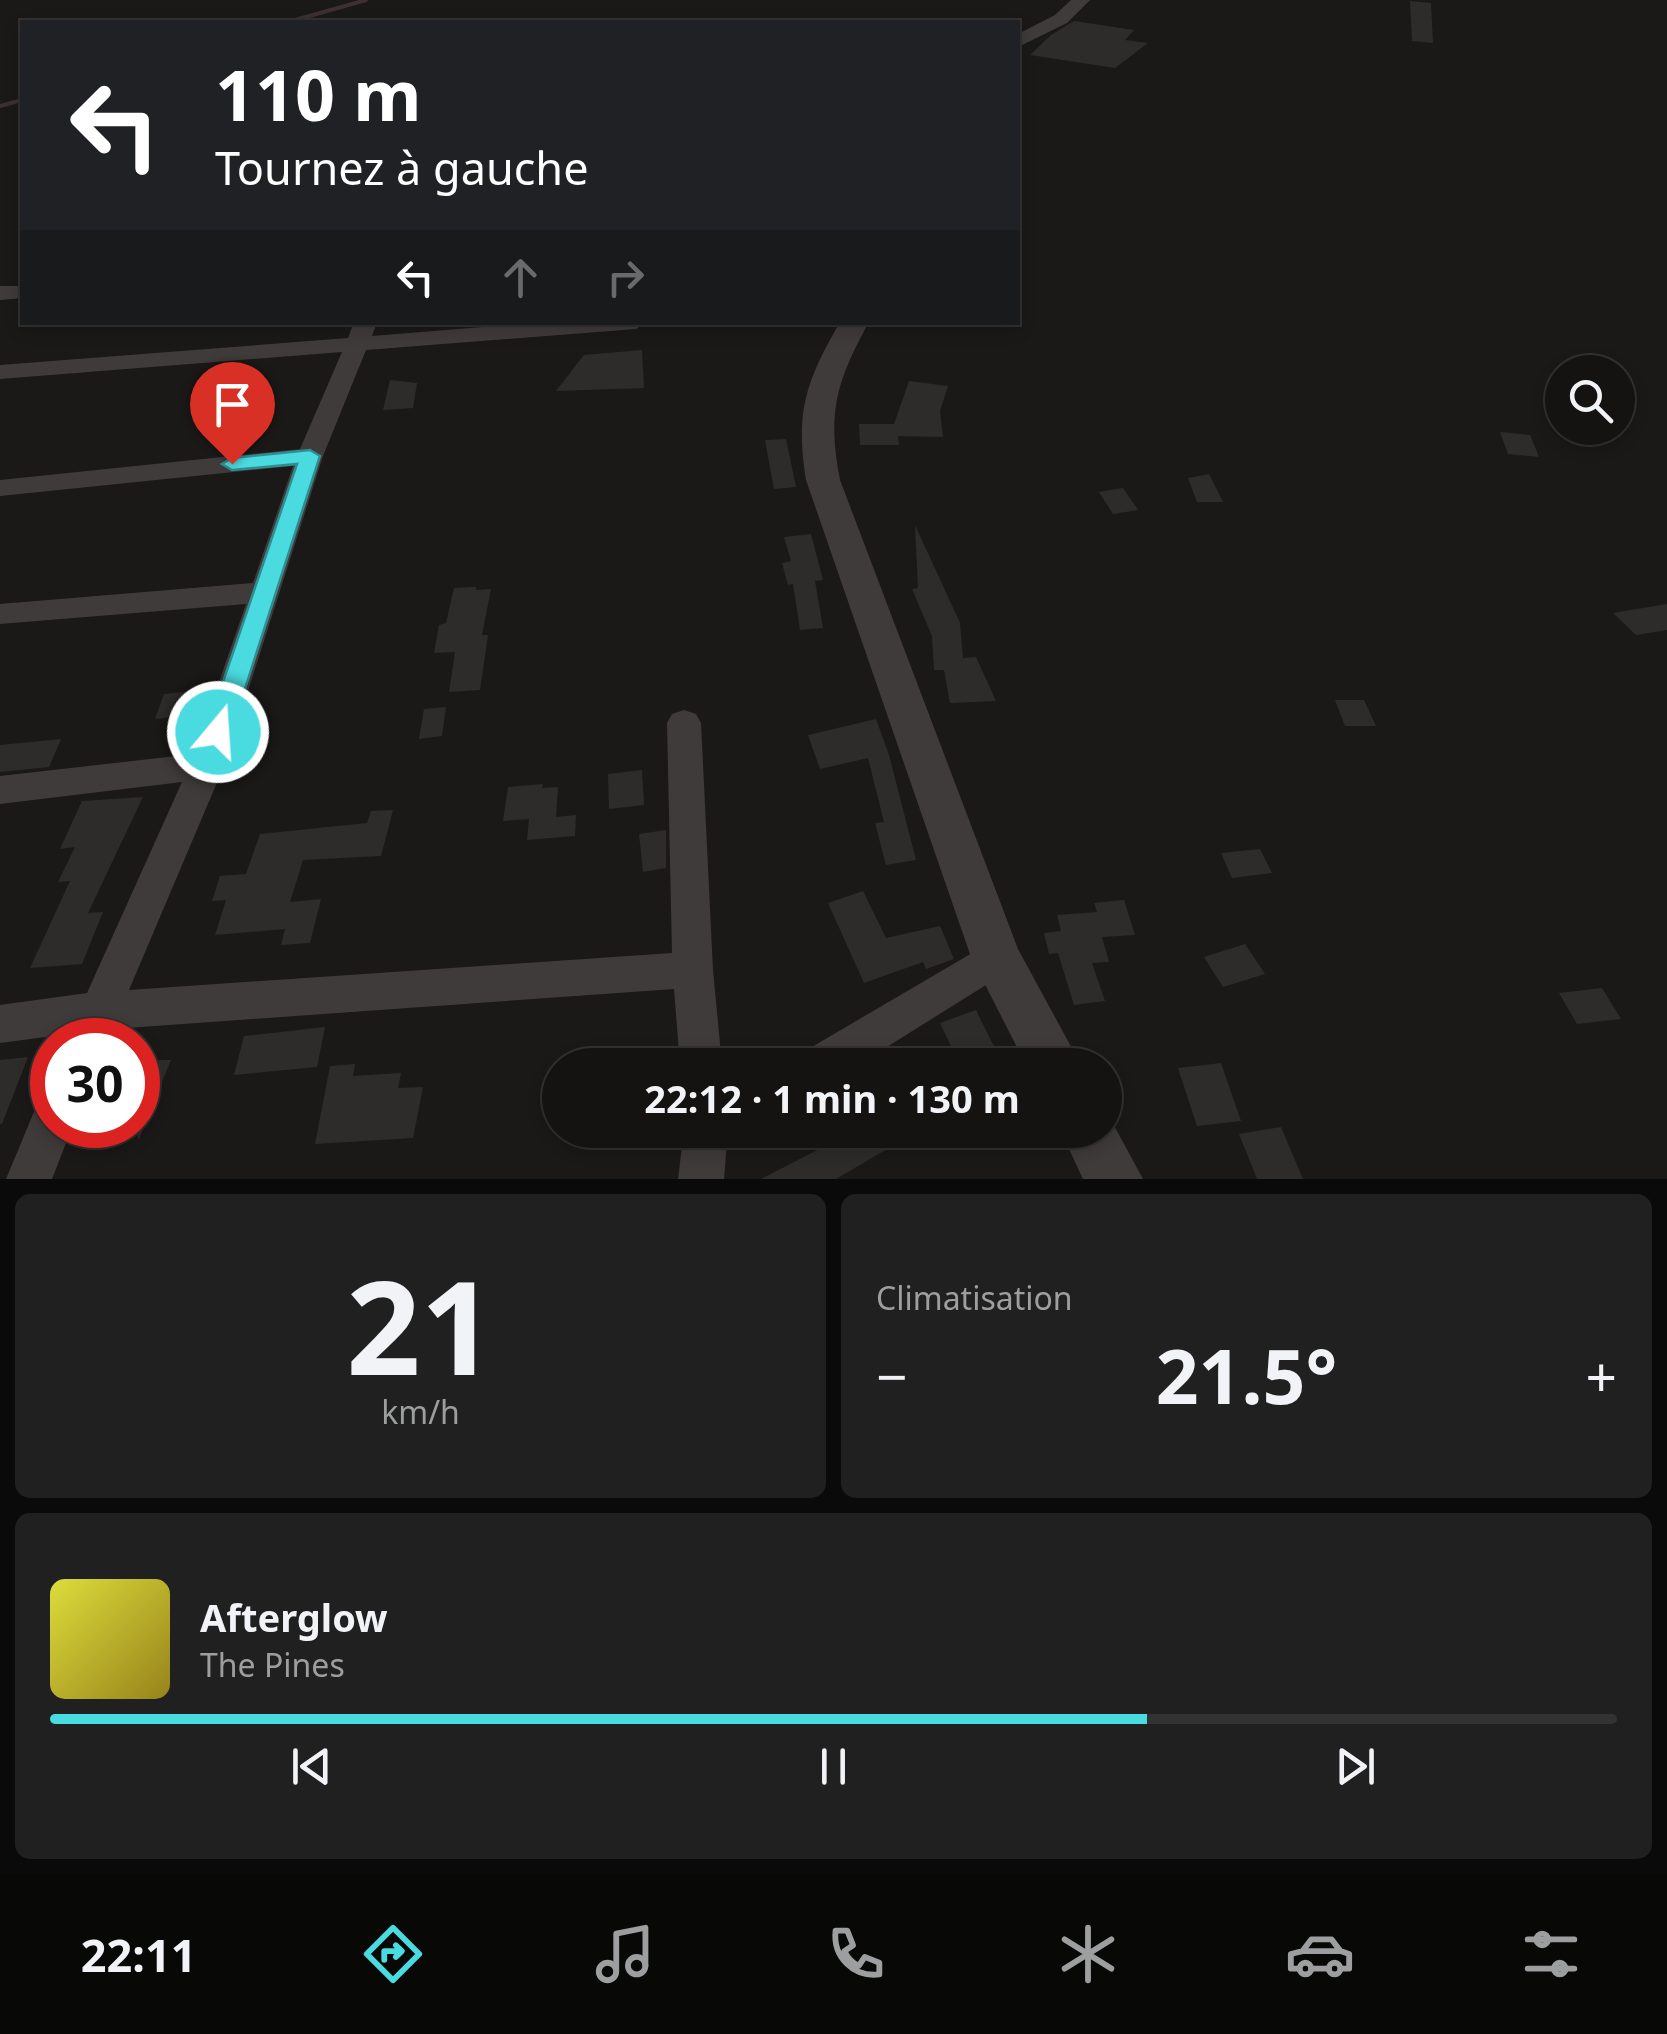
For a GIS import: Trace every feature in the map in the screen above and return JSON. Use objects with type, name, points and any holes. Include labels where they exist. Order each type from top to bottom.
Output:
[{"type":"street","points":[[1020,41],[1061,19],[1081,0]]},
{"type":"street","points":[[1,373],[363,332],[554,325]]},
{"type":"street","points":[[853,325],[824,375],[820,393],[813,430],[822,480],[996,957],[1045,1048]]},
{"type":"street","points":[[97,1018],[207,766],[310,456],[363,332]]},
{"type":"street","points":[[0,488],[310,456]]},
{"type":"street","points":[[0,614],[264,592]]},
{"type":"street","points":[[684,723],[700,1048]]},
{"type":"street","points":[[0,790],[207,766]]},
{"type":"street","points":[[848,1048],[996,957]]},
{"type":"street","points":[[160,1020],[694,970]]},
{"type":"street","points":[[0,1024],[30,1025]]},
{"type":"street","points":[[29,1179],[42,1148]]},
{"type":"street","points":[[702,1179],[707,1148]]},
{"type":"street","points":[[1098,1148],[1114,1179]]},
{"type":"building","points":[[1410,1],[1431,3],[1433,43],[1412,41]]},
{"type":"building","points":[[1074,21],[1134,30],[1125,40],[1148,43],[1115,68],[1030,55]]},
{"type":"building","points":[[642,350],[644,388],[556,391],[584,355]]},
{"type":"building","points":[[390,380],[417,383],[413,408],[383,410]]},
{"type":"building","points":[[909,381],[948,386],[940,411],[943,437],[898,436],[899,445],[860,445],[859,424],[894,424]]},
{"type":"building","points":[[1500,432],[1530,435],[1539,457],[1508,454]]},
{"type":"building","points":[[786,439],[796,487],[774,489],[765,440]]},
{"type":"building","points":[[1209,474],[1223,502],[1197,502],[1188,478]]},
{"type":"building","points":[[1123,488],[1138,510],[1113,514],[1099,492]]},
{"type":"building","points":[[915,525],[960,623],[963,658],[976,657],[996,701],[950,703],[944,670],[934,670],[932,636],[912,589],[918,588]]},
{"type":"building","points":[[811,534],[823,580],[815,581],[823,628],[800,630],[793,584],[788,585],[782,563],[791,561],[784,537]]},
{"type":"building","points":[[454,588],[491,589],[482,635],[488,635],[480,690],[449,692],[455,652],[434,653],[439,625],[446,623]]},
{"type":"building","points":[[1667,604],[1667,630],[1636,635],[1613,613]]},
{"type":"building","points":[[213,689],[204,714],[155,719],[164,694]]},
{"type":"building","points":[[1335,700],[1364,700],[1376,726],[1345,726]]},
{"type":"building","points":[[446,707],[442,736],[419,739],[424,709]]},
{"type":"building","points":[[876,719],[916,860],[886,865],[875,823],[884,822],[868,758],[820,769],[808,735]]},
{"type":"building","points":[[61,739],[49,767],[0,772],[0,745]]},
{"type":"building","points":[[642,770],[644,805],[609,809],[608,774]]},
{"type":"building","points":[[543,784],[542,788],[558,787],[556,817],[576,815],[575,836],[527,840],[529,819],[503,821],[508,787]]},
{"type":"building","points":[[143,797],[88,913],[103,912],[82,964],[30,968],[70,881],[58,882],[75,847],[60,849],[82,801]]},
{"type":"building","points":[[393,810],[381,856],[303,860],[290,902],[321,899],[310,943],[281,945],[285,929],[215,935],[226,900],[212,901],[220,876],[246,874],[260,834],[367,823],[371,811]]},
{"type":"building","points":[[666,830],[666,868],[643,872],[639,834]]},
{"type":"building","points":[[1260,849],[1272,873],[1232,878],[1221,853]]},
{"type":"building","points":[[863,891],[886,938],[940,926],[954,959],[926,969],[923,962],[864,983],[828,903]]},
{"type":"building","points":[[1124,900],[1135,935],[1102,937],[1109,962],[1092,963],[1105,1001],[1074,1005],[1058,953],[1049,954],[1044,933],[1061,931],[1057,915],[1097,912],[1094,903]]},
{"type":"building","points":[[1245,944],[1265,974],[1223,987],[1204,957]]},
{"type":"building","points":[[1602,988],[1621,1019],[1577,1024],[1559,993]]},
{"type":"building","points":[[976,1010],[995,1048],[952,1048],[940,1023]]},
{"type":"building","points":[[325,1027],[317,1067],[234,1075],[244,1036]]},
{"type":"building","points":[[28,1057],[2,1124],[0,1124],[0,1060]]},
{"type":"building","points":[[160,1060],[171,1060],[160,1087]]},
{"type":"building","points":[[1221,1063],[1241,1121],[1197,1126],[1178,1068]]},
{"type":"building","points":[[355,1064],[353,1076],[401,1073],[398,1088],[423,1087],[413,1138],[315,1144],[330,1066]]},
{"type":"building","points":[[1281,1127],[1303,1179],[1257,1179],[1239,1134]]},
{"type":"building","points":[[821,1148],[889,1148],[836,1179],[761,1179]]},
{"type":"waterway","points":[[295,20],[366,0]]},
{"type":"waterway","points":[[0,106],[20,101]]},
{"type":"route","points":[[218,732],[310,456],[232,464]]}]
